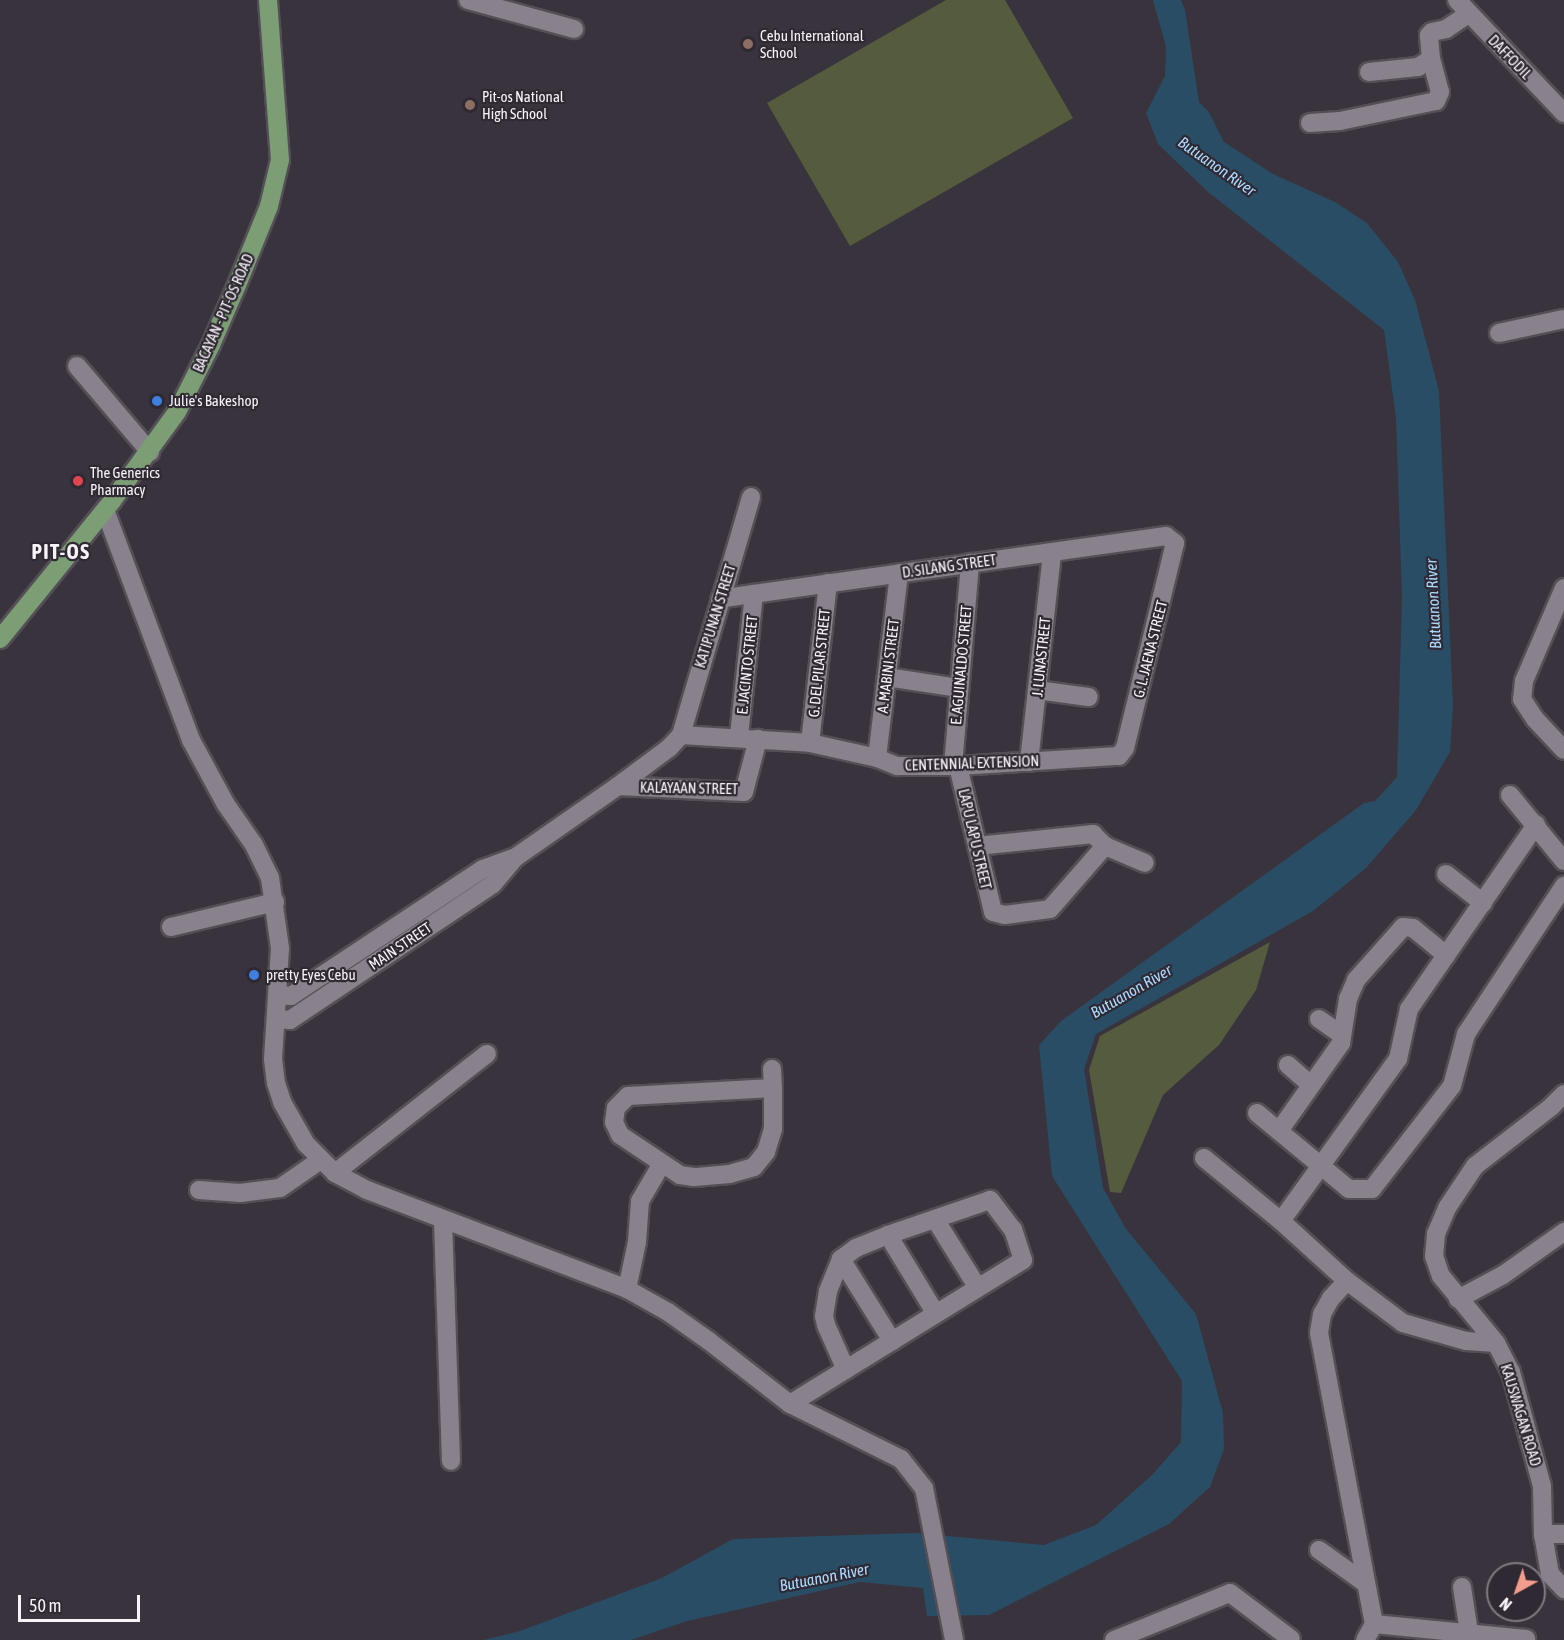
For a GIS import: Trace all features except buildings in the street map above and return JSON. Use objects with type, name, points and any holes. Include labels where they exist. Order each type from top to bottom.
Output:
[{"type":"main road","name":"BACAYAN - PIT-OS ROAD","points":[[0,639],[150,452],[177,412],[211,345],[269,206],[280,160],[268,0]]},
{"type":"street","points":[[468,0],[574,29]]},
{"type":"street","name":"DAFFODIL","points":[[1457,0],[1468,15],[1564,113]]},
{"type":"street","points":[[1310,123],[1340,121],[1436,101],[1440,92],[1431,59],[1429,35],[1432,32],[1446,29],[1468,15]]},
{"type":"street","points":[[1369,72],[1418,67],[1431,59]]},
{"type":"street","points":[[1499,333],[1564,319]]},
{"type":"street","points":[[77,366],[150,452]]},
{"type":"street","name":"KATIPUNAN STREET","points":[[681,735],[751,497]]},
{"type":"street","points":[[105,510],[191,740],[225,803],[254,845],[270,878],[280,948],[279,995],[273,1059],[276,1083],[294,1125],[319,1161],[335,1173],[367,1190],[627,1289],[693,1329],[790,1404],[901,1459],[924,1488],[954,1640]]},
{"type":"street","name":"D. SILANG STREET","points":[[720,599],[1166,536],[1175,543]]},
{"type":"street","name":"G. L. JAENA STREET","points":[[1121,754],[1175,543]]},
{"type":"street","name":"J. LUNASTREET","points":[[1029,762],[1052,552]]},
{"type":"street","name":"E. AGUINALDO STREET","points":[[955,766],[970,563]]},
{"type":"street","name":"A. MABINI STREET","points":[[877,758],[899,573]]},
{"type":"street","name":"G. DEL PILAR STREET","points":[[810,743],[828,584]]},
{"type":"street","points":[[1563,746],[1534,719],[1522,699],[1524,681],[1564,588]]},
{"type":"street","name":"E. JACINTO STREET","points":[[739,736],[754,594]]},
{"type":"street","points":[[887,677],[959,688]]},
{"type":"street","points":[[1037,690],[1089,697]]},
{"type":"street","name":"CENTENNIAL EXTENSION","points":[[681,735],[739,736],[810,743],[877,758],[897,766],[955,766],[1121,754]]},
{"type":"street","name":"MAIN STREET","points":[[276,1019],[290,1020],[493,884],[516,857],[618,786],[669,748],[681,735]]},
{"type":"street","name":"KALAYAAN STREET","points":[[618,786],[744,792],[758,739]]},
{"type":"street","name":"LAPU LAPU STREET","points":[[955,766],[993,912],[1005,915],[1050,909],[1105,846]]},
{"type":"street","points":[[1510,795],[1564,861]]},
{"type":"street","points":[[1281,1221],[1398,1059],[1409,1009],[1536,825]]},
{"type":"street","points":[[977,846],[1093,834],[1105,846],[1145,863]]},
{"type":"street","name":"MAIN STREET","points":[[279,995],[291,996],[483,869],[516,857]]},
{"type":"street","points":[[1446,874],[1483,903]]},
{"type":"street","points":[[1257,1113],[1349,1190],[1372,1189],[1452,1086],[1466,1034],[1564,886]]},
{"type":"street","points":[[171,927],[275,902]]},
{"type":"street","points":[[1279,1131],[1341,1043],[1348,999],[1356,980],[1403,927],[1413,928],[1446,955]]},
{"type":"street","points":[[1319,1019],[1342,1035]]},
{"type":"street","points":[[335,1173],[487,1054]]},
{"type":"street","points":[[1288,1065],[1311,1085]]},
{"type":"street","points":[[772,1078],[773,1129],[766,1152],[754,1167],[730,1174],[694,1177],[680,1175],[661,1165],[620,1136],[614,1116],[616,1108],[628,1096],[772,1078]]},
{"type":"street","name":"KAUSWAGAN ROAD","points":[[1564,1094],[1551,1107],[1510,1136],[1475,1166],[1447,1208],[1436,1234],[1434,1256],[1441,1276],[1496,1343],[1511,1372],[1542,1486],[1543,1534],[1550,1574],[1564,1589]]},
{"type":"street","points":[[1204,1158],[1281,1221],[1347,1281],[1403,1323],[1466,1341],[1496,1343]]},
{"type":"street","points":[[199,1190],[240,1193],[280,1188],[319,1161]]},
{"type":"street","points":[[627,1289],[637,1242],[640,1201],[661,1165]]},
{"type":"street","points":[[790,1404],[846,1370],[1023,1260],[1013,1230],[990,1200],[888,1235],[856,1248],[841,1259],[828,1291],[825,1316],[826,1325],[846,1370]]},
{"type":"street","points":[[935,1219],[978,1288]]},
{"type":"street","points":[[443,1220],[451,1461]]},
{"type":"street","points":[[1458,1299],[1503,1275],[1564,1232]]},
{"type":"street","points":[[888,1235],[936,1314]]},
{"type":"street","points":[[841,1259],[892,1341]]},
{"type":"street","points":[[1347,1281],[1331,1298],[1322,1314],[1320,1333],[1374,1624],[1365,1640]]},
{"type":"street","points":[[1543,1534],[1564,1534]]},
{"type":"street","points":[[1319,1550],[1365,1583]]},
{"type":"street","points":[[1462,1587],[1469,1634]]},
{"type":"street","points":[[1114,1640],[1230,1593],[1293,1640]]},
{"type":"street","points":[[1374,1624],[1526,1639]]},
{"type":"green space","points":[[946,0],[1005,0],[1073,118],[850,246],[767,103]]},
{"type":"green space","points":[[1270,942],[1256,990],[1219,1045],[1163,1095],[1121,1193],[1110,1192],[1089,1070],[1100,1036]]},
{"type":"water","name":"Butuanon River","points":[[1153,0],[1181,0],[1185,10],[1199,102],[1209,112],[1224,142],[1273,174],[1335,202],[1367,223],[1398,262],[1415,300],[1439,391],[1453,706],[1450,752],[1416,810],[1366,868],[1313,911],[1096,1034],[1084,1069],[1103,1188],[1126,1229],[1196,1314],[1223,1413],[1224,1449],[1210,1487],[1169,1524],[989,1615],[927,1616],[923,1588],[860,1582],[687,1621],[631,1640],[484,1640],[520,1631],[662,1578],[733,1539],[915,1533],[1044,1545],[1096,1525],[1152,1475],[1181,1442],[1182,1381],[1052,1176],[1039,1045],[1061,1021],[1364,803],[1375,801],[1397,777],[1402,596],[1396,418],[1384,330],[1208,192],[1158,144],[1146,113],[1165,76],[1166,47]]},
{"type":"place","name":"Cebu International School","points":[[748,44]]},
{"type":"place","name":"Pit-os National High School","points":[[470,105]]},
{"type":"place","name":"Julie's Bakeshop","points":[[157,401]]},
{"type":"place","name":"The Generics Pharmacy","points":[[78,481]]},
{"type":"place","name":"pretty Eyes Cebu","points":[[254,975]]},
{"type":"district","name":"PIT-OS","points":[[61,551]]}]
